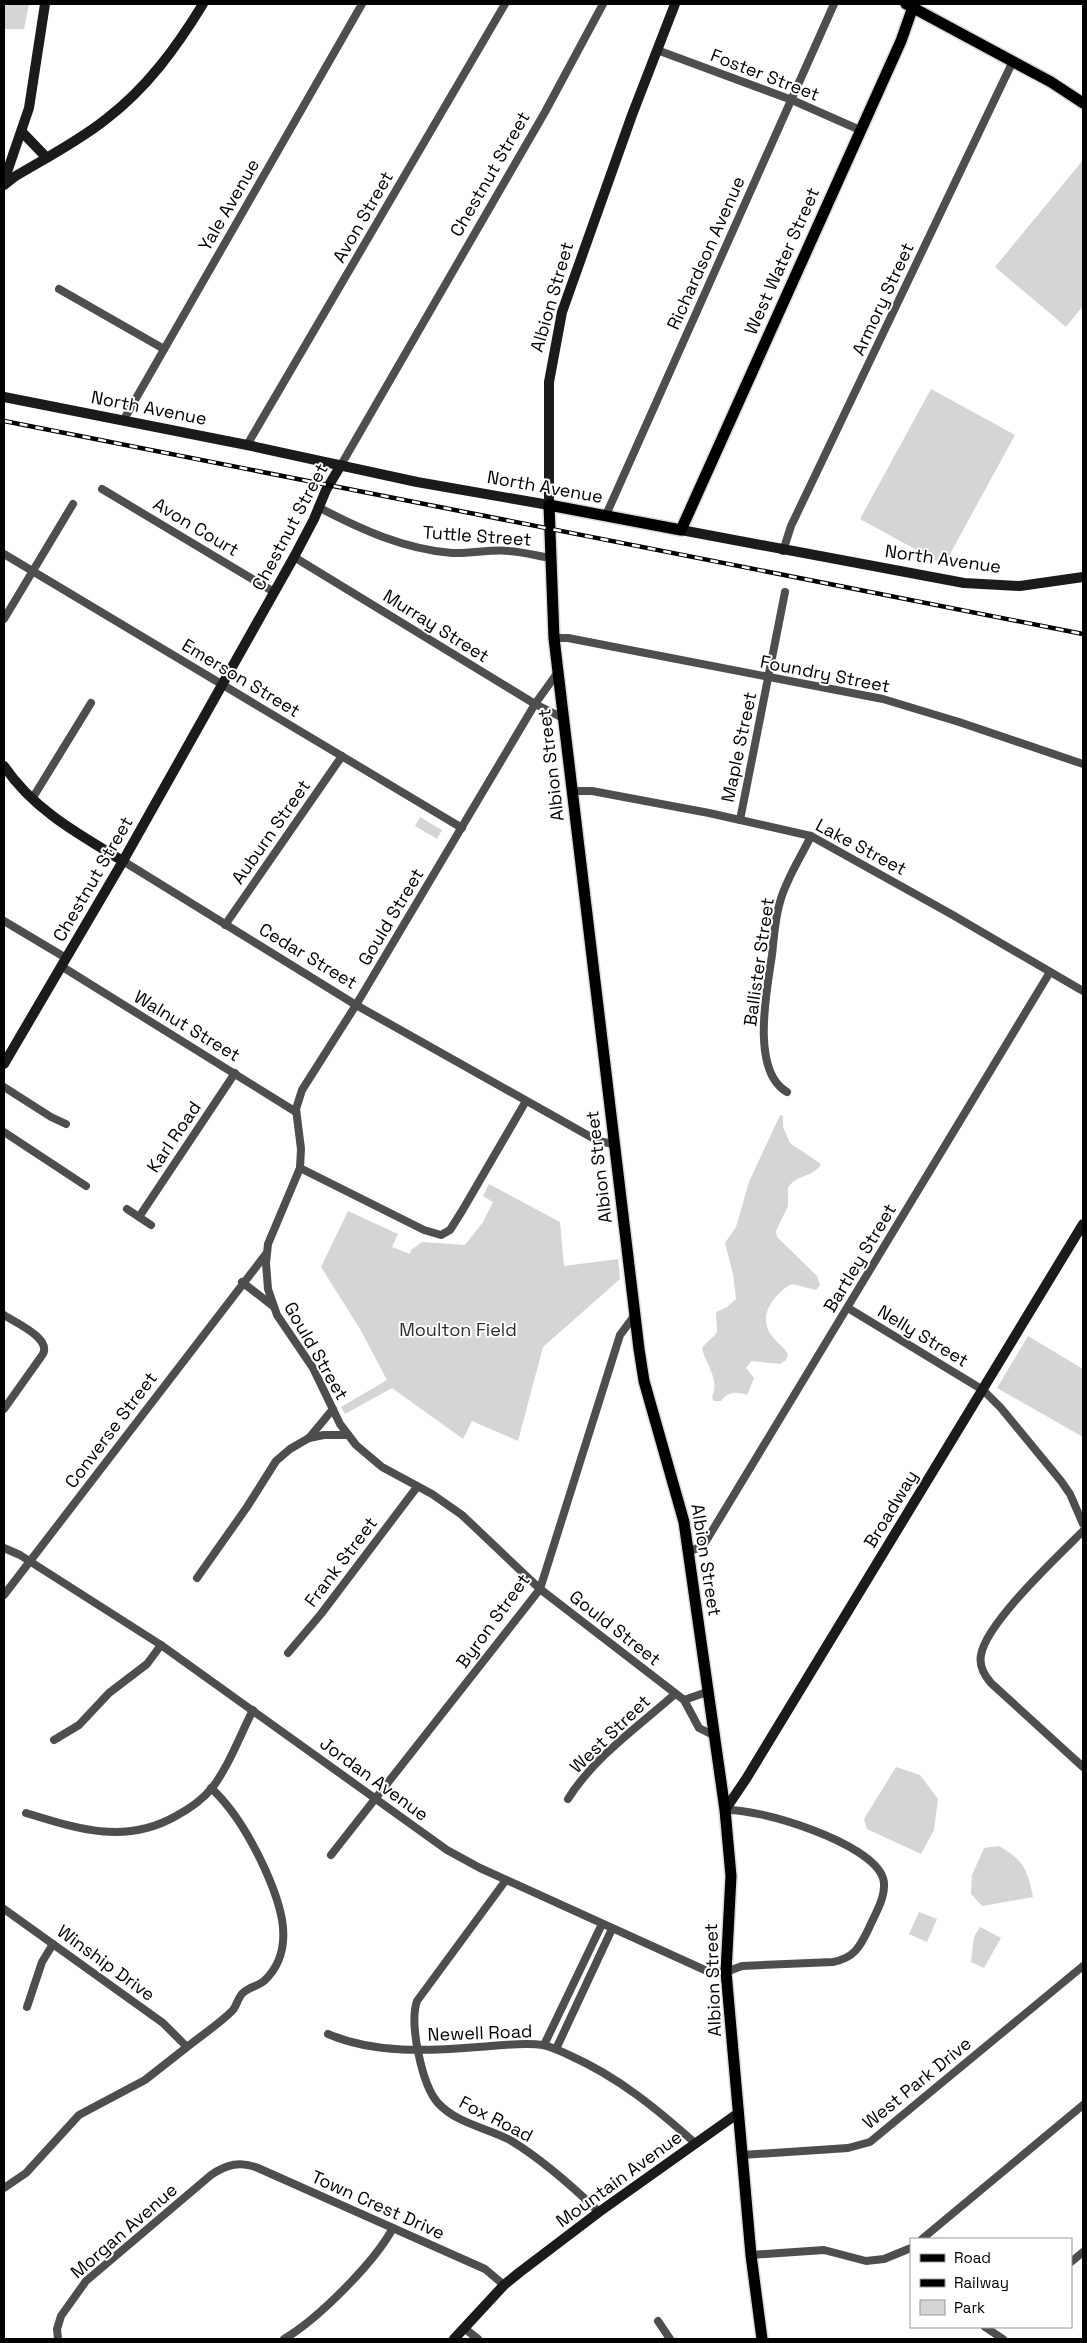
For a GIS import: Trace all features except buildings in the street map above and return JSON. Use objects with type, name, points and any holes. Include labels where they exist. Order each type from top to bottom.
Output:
[{"type":"main road","points":[[911,5],[1083,103]]},
{"type":"main road","name":"West Water Street","points":[[681,530],[901,41],[911,5]]},
{"type":"main road","name":"North Avenue","points":[[549,505],[681,530]]},
{"type":"main road","name":"Albion Street","points":[[549,505],[554,638],[634,1315],[644,1381],[678,1497],[688,1552],[724,1810],[731,1876],[726,1972],[751,2255],[762,2339]]},
{"type":"street","points":[[4,182],[29,108],[45,4]]},
{"type":"street","points":[[4,186],[14,177],[97,126],[138,91],[166,61],[203,4]]},
{"type":"street","name":"Yale Avenue","points":[[123,421],[362,4]]},
{"type":"street","name":"Avon Street","points":[[247,445],[505,4]]},
{"type":"street","name":"Chestnut Street","points":[[4,1064],[123,861],[294,557],[341,465],[550,104],[603,4]]},
{"type":"street","name":"Albion Street","points":[[549,505],[549,382],[558,328],[583,248],[674,4]]},
{"type":"street","name":"Richardson Avenue","points":[[606,515],[834,4]]},
{"type":"street","name":"Foster Street","points":[[657,50],[792,100],[860,130]]},
{"type":"street","name":"Armory Street","points":[[783,551],[791,526],[1013,62]]},
{"type":"street","points":[[22,132],[46,157]]},
{"type":"street","points":[[59,288],[164,349]]},
{"type":"street","name":"North Avenue","points":[[4,397],[247,445],[417,482],[549,505]]},
{"type":"street","name":"Avon Court","points":[[102,489],[274,592]]},
{"type":"street","points":[[4,619],[73,504]]},
{"type":"street","name":"Tuttle Street","points":[[318,507],[356,526],[404,544],[451,553],[470,554],[509,551],[551,558]]},
{"type":"street","name":"North Avenue","points":[[681,530],[783,551],[970,584],[1020,586],[1083,577]]},
{"type":"street","name":"Emerson Street","points":[[4,554],[462,828]]},
{"type":"street","name":"Murray Street","points":[[294,557],[535,704],[563,718]]},
{"type":"street","name":"Maple Street","points":[[740,820],[785,592]]},
{"type":"street","name":"Foundry Street","points":[[554,638],[568,638],[910,706],[1083,764]]},
{"type":"street","name":"Gould Street","points":[[558,672],[535,704],[356,1005],[308,1079],[299,1097],[296,1112],[301,1149],[300,1168],[271,1236],[266,1253],[266,1279],[273,1306],[283,1325],[316,1373],[348,1436],[373,1461],[462,1515],[540,1589],[684,1700],[699,1728],[713,1735]]},
{"type":"street","points":[[32,799],[91,703]]},
{"type":"street","name":"Auburn Street","points":[[225,925],[342,756]]},
{"type":"street","name":"Cedar Street","points":[[4,766],[9,780],[64,825],[225,925],[356,1005],[598,1141],[614,1144]]},
{"type":"street","name":"Lake Street","points":[[572,791],[592,791],[811,836],[1083,992]]},
{"type":"street","name":"Ballister Street","points":[[787,1092],[772,1077],[768,1065],[763,1034],[764,1011],[779,903],[811,836]]},
{"type":"street","name":"Walnut Street","points":[[4,921],[63,962],[296,1112]]},
{"type":"street","name":"Bartley Street","points":[[688,1552],[700,1547],[706,1541],[1050,972]]},
{"type":"street","name":"Karl Road","points":[[139,1217],[235,1073]]},
{"type":"street","points":[[4,1087],[53,1118],[66,1124]]},
{"type":"street","points":[[300,1168],[424,1230],[440,1235],[450,1230],[526,1100]]},
{"type":"street","points":[[4,1132],[86,1186]]},
{"type":"street","points":[[127,1209],[151,1225]]},
{"type":"street","name":"Broadway","points":[[724,1810],[746,1779],[1083,1224]]},
{"type":"street","name":"Converse Street","points":[[4,1595],[266,1253]]},
{"type":"street","points":[[242,1282],[273,1306]]},
{"type":"street","name":"Nelly Street","points":[[848,1308],[983,1390],[1001,1408],[1061,1480],[1070,1494],[1083,1524]]},
{"type":"street","points":[[4,1314],[42,1340],[45,1348],[43,1354],[4,1409]]},
{"type":"street","name":"Byron Street","points":[[331,1855],[540,1589],[619,1336],[634,1315]]},
{"type":"street","points":[[309,1438],[333,1409]]},
{"type":"street","points":[[197,1578],[244,1512],[276,1461],[290,1449],[309,1438],[324,1435],[348,1436]]},
{"type":"street","name":"Frank Street","points":[[288,1653],[321,1614],[417,1487]]},
{"type":"street","points":[[1083,1531],[1003,1617],[985,1642],[980,1657],[984,1675],[991,1683],[1083,1767]]},
{"type":"street","name":"Jordan Avenue","points":[[4,1548],[29,1561],[161,1646],[447,1850],[506,1880],[702,1970],[726,1972]]},
{"type":"street","points":[[54,1740],[77,1728],[109,1693],[147,1664],[161,1646]]},
{"type":"street","points":[[684,1700],[707,1692]]},
{"type":"street","name":"West Street","points":[[568,1799],[606,1755],[676,1694]]},
{"type":"street","points":[[26,1813],[91,1830],[122,1833],[154,1827],[181,1814],[212,1788],[253,1710]]},
{"type":"street","points":[[4,2188],[26,2173],[79,2116],[145,2080],[232,2011],[243,1992],[264,1981],[277,1961],[282,1946],[281,1914],[270,1881],[242,1825],[223,1799],[212,1788]]},
{"type":"street","points":[[724,1810],[740,1809],[840,1840],[875,1866],[885,1885],[882,1897],[857,1951],[846,1959],[833,1962],[742,1966],[726,1972]]},
{"type":"street","name":"Fox Road","points":[[506,1880],[417,2001],[414,2017],[426,2080],[439,2104],[455,2116],[503,2136],[532,2154],[569,2183],[600,2212]]},
{"type":"street","name":"Winship Drive","points":[[4,1910],[168,2026],[187,2046]]},
{"type":"street","points":[[544,2045],[602,1924]]},
{"type":"street","points":[[556,2049],[612,1929]]},
{"type":"street","points":[[27,2007],[42,1962],[53,1944]]},
{"type":"street","name":"West Park Drive","points":[[742,2155],[848,2148],[870,2142],[1083,1966]]},
{"type":"street","name":"Newell Road","points":[[328,2034],[363,2045],[419,2050],[544,2045],[599,2069],[631,2089],[695,2143]]},
{"type":"street","points":[[923,2238],[1083,2105]]},
{"type":"street","name":"Mountain Avenue","points":[[504,2285],[600,2212],[738,2114]]},
{"type":"street","name":"Town Crest Drive","points":[[234,2164],[252,2166],[484,2268],[504,2285]]},
{"type":"street","name":"Morgan Avenue","points":[[58,2339],[61,2316],[86,2281],[211,2175],[234,2164]]},
{"type":"street","points":[[284,2339],[310,2321],[334,2298],[382,2246],[393,2228]]},
{"type":"street","points":[[751,2255],[820,2250],[866,2262],[884,2259],[909,2249]]},
{"type":"street","points":[[1072,2261],[1083,2252]]},
{"type":"street","points":[[454,2339],[504,2285]]},
{"type":"street","points":[[658,2321],[670,2339]]},
{"type":"street","points":[[464,2328],[478,2339]]},
{"type":"street","points":[[990,2328],[1003,2339]]},
{"type":"green space","points":[[4,4],[29,4],[24,29],[4,29]]},
{"type":"green space","points":[[1083,160],[1083,306],[1066,327],[995,267]]},
{"type":"green space","points":[[931,389],[1015,435],[944,565],[860,519]]},
{"type":"green space","points":[[420,817],[442,830],[437,839],[415,826]]},
{"type":"green space","points":[[780,1115],[783,1116],[783,1127],[790,1143],[821,1164],[814,1171],[795,1181],[788,1188],[788,1206],[776,1231],[777,1237],[817,1276],[820,1285],[816,1290],[792,1284],[779,1293],[770,1306],[766,1321],[768,1329],[788,1354],[786,1360],[780,1364],[751,1361],[746,1368],[754,1378],[747,1395],[732,1393],[721,1401],[714,1401],[712,1397],[714,1384],[712,1372],[702,1348],[717,1331],[716,1312],[727,1307],[736,1299],[733,1274],[725,1243],[736,1227],[749,1182]]},
{"type":"green space","name":"Moulton Field","points":[[489,1184],[560,1222],[564,1266],[618,1259],[620,1279],[543,1347],[518,1441],[472,1421],[463,1439],[392,1388],[345,1414],[341,1407],[387,1380],[360,1329],[321,1267],[348,1211],[398,1234],[392,1247],[410,1254],[411,1250],[422,1242],[465,1245],[483,1222],[493,1202],[483,1196]]},
{"type":"green space","points":[[1028,1336],[1083,1369],[1083,1437],[997,1388]]},
{"type":"green space","points":[[896,1767],[920,1775],[938,1799],[934,1830],[921,1854],[867,1829],[864,1819]]},
{"type":"green space","points":[[999,1846],[1014,1856],[1023,1866],[1029,1879],[1033,1897],[982,1906],[971,1894],[972,1875],[984,1848]]},
{"type":"green space","points":[[919,1912],[937,1919],[927,1942],[909,1934]]},
{"type":"green space","points":[[980,1927],[1001,1938],[984,1968],[971,1962],[974,1937]]},
{"type":"railway","points":[[4,421],[1083,634]]}]
